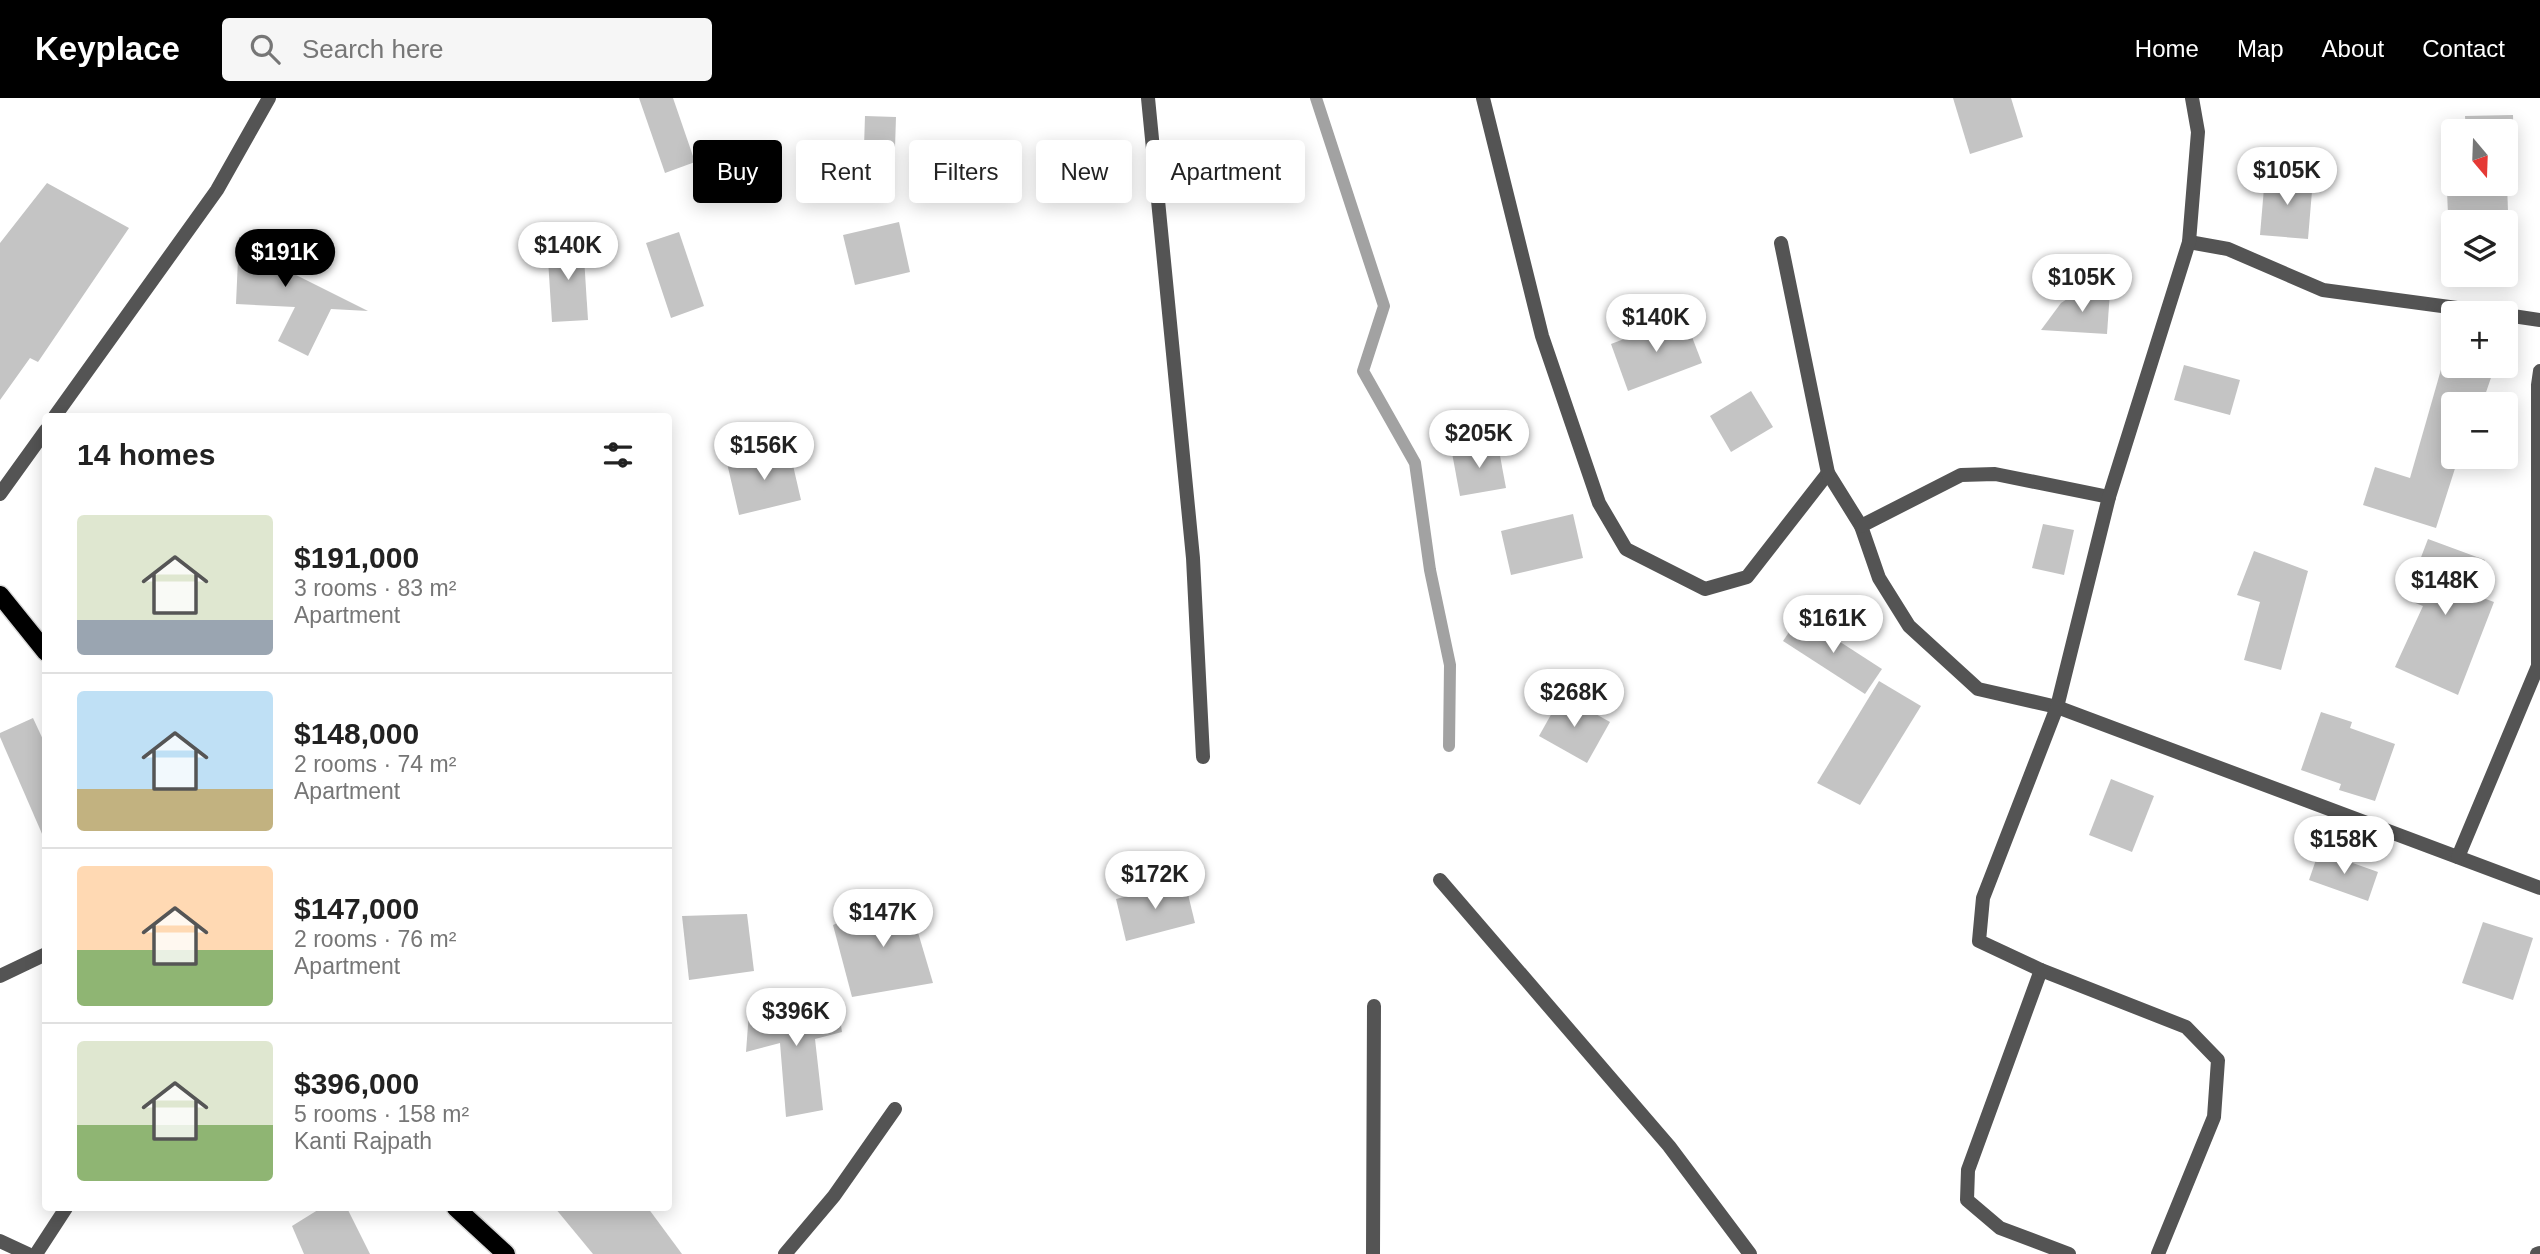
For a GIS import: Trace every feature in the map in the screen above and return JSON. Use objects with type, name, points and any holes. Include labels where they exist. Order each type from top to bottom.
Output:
[{"type":"main road","points":[[0,595],[42,647]]},
{"type":"main road","points":[[459,1211],[506,1254]]},
{"type":"street","points":[[57,413],[217,190],[268,98]]},
{"type":"street","points":[[1149,98],[1193,558],[1203,757]]},
{"type":"street","points":[[1482,98],[1542,336],[1599,503],[1626,549],[1705,589],[1747,577],[1828,473]]},
{"type":"street","points":[[2158,1254],[2214,1117],[2218,1060],[2186,1027],[2041,970],[1979,941],[1983,898],[2057,707],[2109,496],[2189,242],[2198,132],[2192,98]]},
{"type":"street","points":[[2189,242],[2228,249],[2323,290],[2441,306]]},
{"type":"street","points":[[1781,243],[1828,473],[1861,526],[1878,578],[1909,626],[1978,690],[2057,707],[2540,888]]},
{"type":"street","points":[[2518,317],[2540,320]]},
{"type":"street","points":[[2458,857],[2538,666],[2540,371]]},
{"type":"street","points":[[0,494],[42,436]]},
{"type":"street","points":[[1861,526],[1961,475],[1995,474],[2109,496]]},
{"type":"street","points":[[1440,880],[1669,1146],[1750,1254]]},
{"type":"street","points":[[0,976],[42,956]]},
{"type":"street","points":[[2041,970],[1968,1170],[1967,1199],[2000,1228],[2069,1254]]},
{"type":"street","points":[[1373,1254],[1374,1006]]},
{"type":"street","points":[[785,1254],[834,1196],[895,1109]]},
{"type":"street","points":[[36,1254],[64,1211]]},
{"type":"street","points":[[0,1241],[28,1254]]},
{"type":"building","points":[[639,98],[673,98],[693,163],[665,173]]},
{"type":"building","points":[[1953,98],[2011,98],[2023,137],[1970,154]]},
{"type":"building","points":[[2513,115],[2513,119],[2465,119],[2465,116]]},
{"type":"building","points":[[865,116],[896,117],[895,148],[895,140],[864,140]]},
{"type":"building","points":[[2265,176],[2313,179],[2308,239],[2260,235]]},
{"type":"building","points":[[47,183],[129,228],[38,362],[30,358],[0,400],[0,243]]},
{"type":"building","points":[[2447,196],[2507,196],[2508,210],[2448,210]]},
{"type":"building","points":[[899,222],[910,272],[855,285],[843,235]]},
{"type":"building","points":[[679,232],[704,306],[671,318],[646,243]]},
{"type":"building","points":[[239,237],[298,239],[296,275],[368,311],[331,309],[308,356],[278,341],[295,307],[236,304]]},
{"type":"building","points":[[583,242],[588,320],[552,322],[547,244]]},
{"type":"building","points":[[2081,290],[2110,291],[2107,334],[2041,330],[2061,303]]},
{"type":"building","points":[[1684,316],[1702,363],[1628,391],[1611,344]]},
{"type":"building","points":[[2184,365],[2240,380],[2230,415],[2174,400]]},
{"type":"building","points":[[2441,370],[2441,378],[2491,378],[2486,392],[2441,392],[2441,469],[2455,469],[2436,528],[2363,505],[2375,467],[2410,478]]},
{"type":"building","points":[[1751,391],[1773,427],[1731,452],[1710,416]]},
{"type":"building","points":[[1498,445],[1506,488],[1460,496],[1452,453]]},
{"type":"building","points":[[789,448],[801,500],[739,515],[727,463]]},
{"type":"building","points":[[1573,514],[1583,558],[1511,575],[1501,531]]},
{"type":"building","points":[[2043,524],[2074,530],[2064,575],[2032,568]]},
{"type":"building","points":[[2428,539],[2485,560],[2472,594],[2494,602],[2458,695],[2395,667],[2423,606],[2405,599]]},
{"type":"building","points":[[2254,551],[2308,571],[2281,670],[2244,660],[2260,602],[2237,595]]},
{"type":"building","points":[[1800,616],[1882,669],[1865,694],[1783,641]]},
{"type":"building","points":[[1879,681],[1921,706],[1860,805],[1817,783]]},
{"type":"building","points":[[1562,695],[1610,722],[1587,763],[1539,736]]},
{"type":"building","points":[[2321,712],[2352,722],[2350,728],[2395,744],[2375,801],[2339,790],[2341,784],[2301,770]]},
{"type":"building","points":[[33,718],[42,737],[42,834],[0,737],[0,733]]},
{"type":"building","points":[[2111,779],[2154,796],[2132,852],[2089,835]]},
{"type":"building","points":[[2319,851],[2378,872],[2368,901],[2309,880]]},
{"type":"building","points":[[1185,882],[1195,923],[1126,941],[1116,899]]},
{"type":"building","points":[[906,892],[933,983],[852,997],[833,925]]},
{"type":"building","points":[[747,914],[754,971],[689,980],[682,916]]},
{"type":"building","points":[[2483,922],[2533,938],[2513,1000],[2462,983]]},
{"type":"building","points":[[837,999],[842,1032],[815,1039],[823,1110],[786,1117],[780,1043],[746,1052],[749,1012]]},
{"type":"building","points":[[316,1211],[348,1211],[370,1254],[304,1254],[292,1226]]},
{"type":"building","points":[[557,1211],[650,1211],[682,1254],[593,1254]]},
{"type":"waterway","points":[[1316,98],[1384,306],[1363,371],[1415,463],[1430,570],[1450,665],[1449,746]]}]
